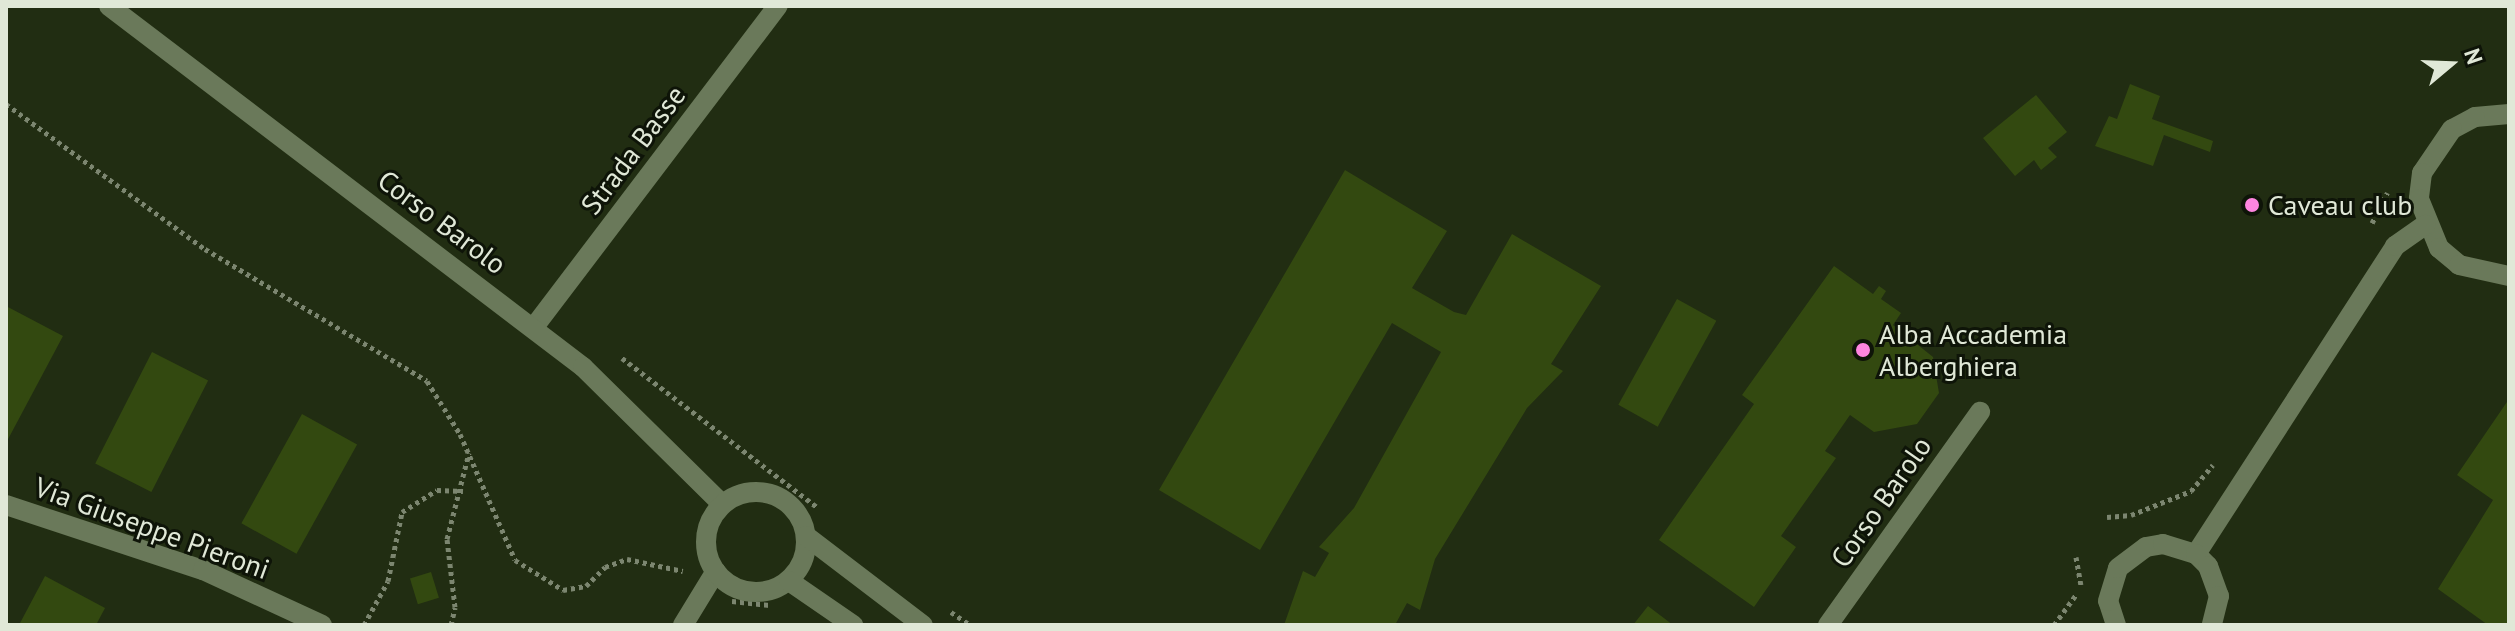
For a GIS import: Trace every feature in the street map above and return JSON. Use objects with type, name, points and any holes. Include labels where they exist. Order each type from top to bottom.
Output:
[{"type":"street","name":"Corso Barolo","points":[[109,6],[534,327],[583,367],[722,504]]},
{"type":"street","name":"Strada Basse","points":[[534,327],[778,6]]},
{"type":"street","points":[[2509,114],[2475,117],[2433,148],[2419,199],[2425,225],[2459,265],[2509,276]]},
{"type":"street","points":[[2196,554],[2395,246],[2425,225]]},
{"type":"street","name":"Corso Barolo","points":[[1828,625],[1980,412]]},
{"type":"street","points":[[683,625],[711,578],[706,544],[722,504],[751,491],[781,498],[802,520],[806,536],[800,568],[789,581],[758,592],[740,590],[711,578]]},
{"type":"street","name":"Via Giuseppe Pieroni","points":[[6,505],[203,570],[322,625]]},
{"type":"street","points":[[806,536],[923,625]]},
{"type":"street","points":[[2111,623],[2111,583],[2130,555],[2163,544],[2196,554],[2216,580],[2212,625]]},
{"type":"street","points":[[789,581],[853,625]]},
{"type":"path","points":[[6,104],[205,249],[427,381],[469,452],[515,560],[563,590],[586,586],[605,567],[627,559],[711,578]]},
{"type":"path","points":[[2366,235],[2390,179]]},
{"type":"path","points":[[451,625],[455,607],[447,539],[463,491],[469,452]]},
{"type":"path","points":[[2107,517],[2131,515],[2191,491],[2222,453]]},
{"type":"path","points":[[364,625],[388,581],[402,512],[437,490],[463,491]]},
{"type":"path","points":[[2054,625],[2081,588],[2076,557]]},
{"type":"building","points":[[2130,84],[2160,96],[2152,119],[2213,141],[2210,152],[2164,135],[2153,166],[2095,146],[2109,116],[2117,119]]},
{"type":"building","points":[[2036,95],[2067,132],[2048,148],[2057,157],[2041,170],[2034,160],[2015,176],[1983,138]]},
{"type":"building","points":[[1345,170],[1447,231],[1412,288],[1454,312],[1466,315],[1512,234],[1601,286],[1551,364],[1563,371],[1527,408],[1435,559],[1420,610],[1407,603],[1395,625],[1284,625],[1303,571],[1315,577],[1329,553],[1319,547],[1354,508],[1441,352],[1392,323],[1260,550],[1159,490]]},
{"type":"building","points":[[1834,266],[1873,294],[1879,286],[1886,291],[1881,299],[1901,313],[1893,325],[1933,357],[1939,393],[1917,424],[1874,432],[1850,415],[1825,451],[1836,458],[1781,536],[1796,547],[1754,607],[1659,540],[1754,404],[1742,395]]},
{"type":"building","points":[[1677,299],[1716,321],[1658,427],[1618,405]]},
{"type":"building","points":[[6,306],[63,336],[6,443]]},
{"type":"building","points":[[152,352],[208,381],[151,492],[95,463]]},
{"type":"building","points":[[2509,399],[2509,625],[2488,625],[2438,589],[2493,500],[2457,475]]},
{"type":"building","points":[[302,414],[357,445],[296,554],[241,523]]},
{"type":"building","points":[[431,572],[439,598],[418,604],[410,578]]},
{"type":"building","points":[[45,576],[105,608],[96,625],[19,625]]},
{"type":"building","points":[[1648,606],[1673,625],[1633,625]]},
{"type":"place","name":"Caveau club","points":[[2252,205]]},
{"type":"place","name":"Alba Accademia Alberghiera","points":[[1863,350]]}]
